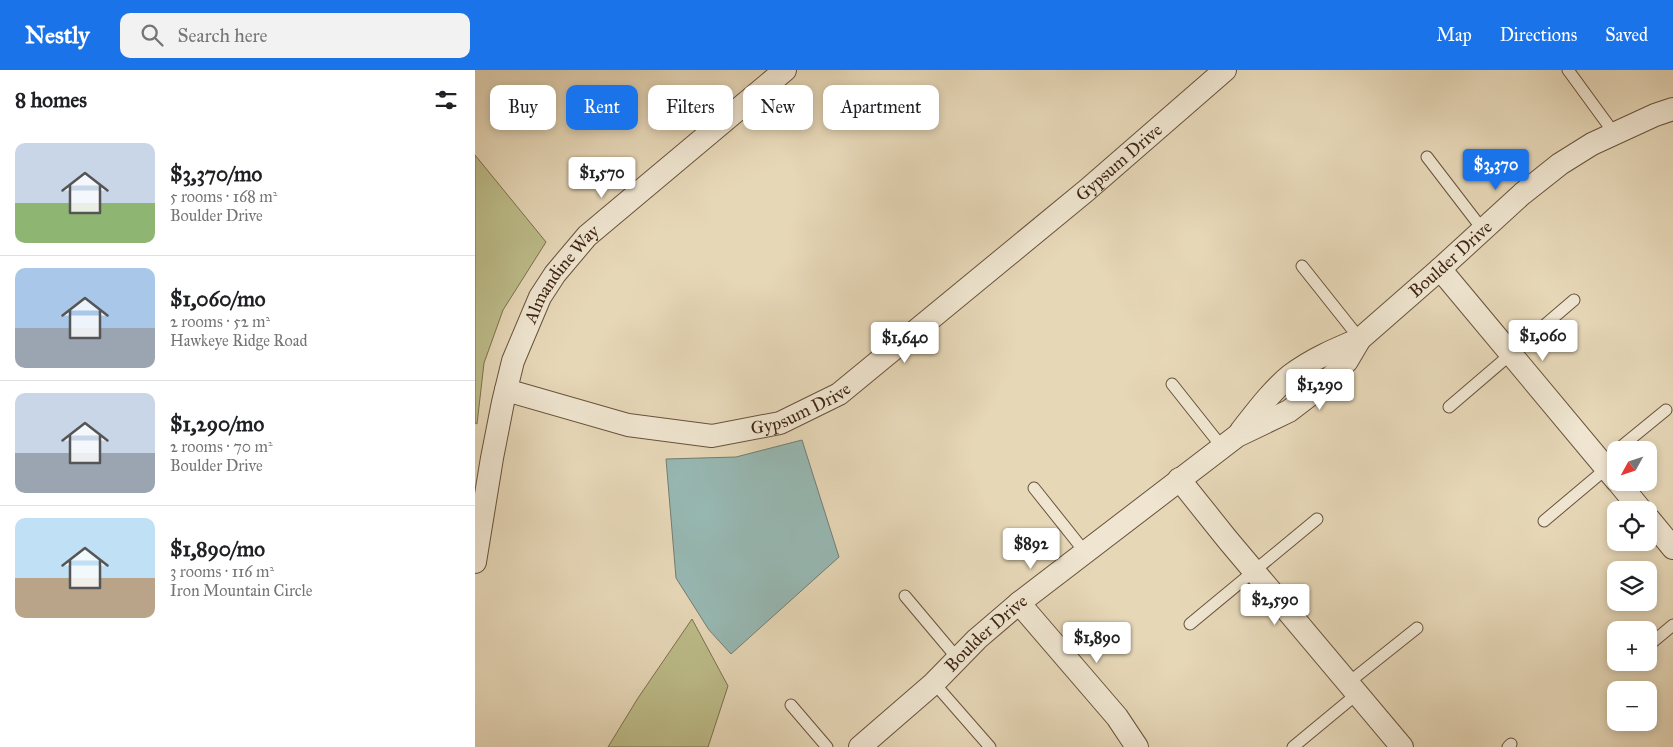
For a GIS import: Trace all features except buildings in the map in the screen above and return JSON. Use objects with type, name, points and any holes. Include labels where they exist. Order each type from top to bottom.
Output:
[{"type":"street","name":"Almandine Way","points":[[475,562],[492,458],[513,361],[540,298],[555,274],[587,236],[785,70]]},
{"type":"street","name":"Gypsum Drive","points":[[506,390],[628,425],[711,436],[779,423],[839,394],[1087,190],[1225,70]]},
{"type":"street","name":"Boulder Drive","points":[[860,747],[934,683],[977,640],[1019,603],[1179,479],[1230,442],[1290,376],[1326,352],[1360,339],[1441,269],[1522,194],[1560,164],[1614,133],[1673,109]]},
{"type":"street","points":[[1441,269],[1511,354],[1607,459]]},
{"type":"street","points":[[1179,479],[1253,571],[1402,747]]},
{"type":"street","points":[[1657,529],[1673,548]]},
{"type":"street","points":[[1019,603],[1117,717],[1137,747]]},
{"type":"lane","points":[[1568,70],[1614,133]]},
{"type":"lane","points":[[1427,157],[1483,230]]},
{"type":"lane","points":[[1302,266],[1360,339]]},
{"type":"lane","points":[[1449,407],[1574,300]]},
{"type":"lane","points":[[1172,384],[1230,442]]},
{"type":"lane","points":[[1636,441],[1665,410]]},
{"type":"lane","points":[[1544,521],[1607,471]]},
{"type":"lane","points":[[1034,488],[1085,552]]},
{"type":"lane","points":[[1189,624],[1317,519]]},
{"type":"lane","points":[[905,596],[958,659]]},
{"type":"lane","points":[[1657,638],[1673,625]]},
{"type":"lane","points":[[1293,747],[1417,628]]},
{"type":"lane","points":[[934,683],[990,747]]},
{"type":"lane","points":[[791,705],[827,747]]},
{"type":"green space","points":[[475,155],[546,242],[503,310],[484,363],[477,424],[475,423]]},
{"type":"green space","points":[[692,619],[728,686],[708,747],[608,747],[638,698]]},
{"type":"water","points":[[802,440],[839,557],[731,654],[709,630],[676,578],[666,459],[736,457]]}]
